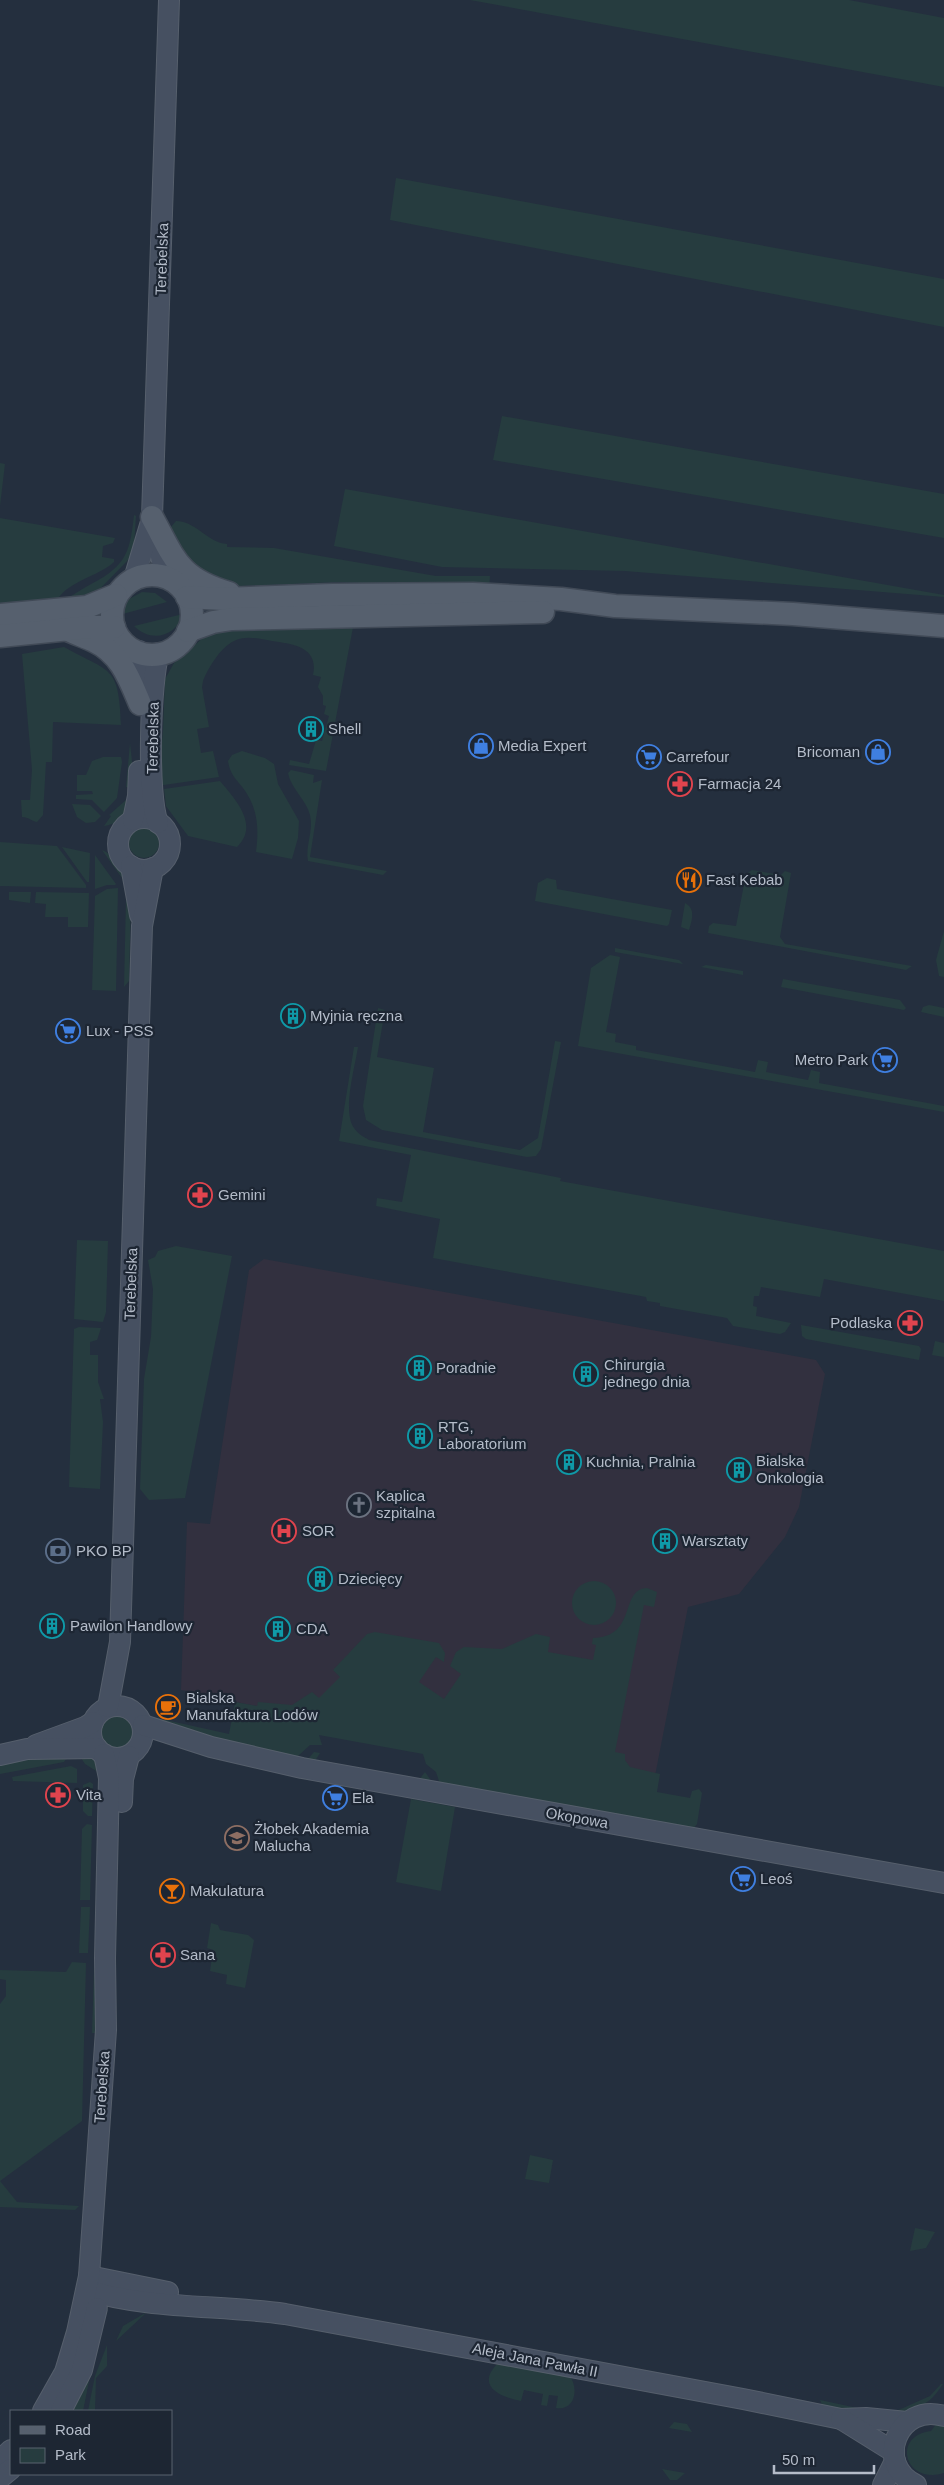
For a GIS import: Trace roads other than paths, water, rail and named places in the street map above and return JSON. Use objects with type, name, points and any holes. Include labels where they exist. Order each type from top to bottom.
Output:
[{"type":"main road","points":[[152,517],[174,559],[189,575],[209,586],[246,598]]},
{"type":"main road","points":[[151,575],[166,578],[179,586],[187,597],[191,614],[188,631],[179,645],[149,652],[123,642],[114,627],[112,611],[116,595],[123,586],[134,579],[151,575]]},
{"type":"main road","points":[[187,597],[246,598],[459,594],[561,599],[615,606],[784,613],[944,626]]},
{"type":"main road","points":[[0,615],[76,608],[95,604],[116,595]]},
{"type":"main road","points":[[188,631],[204,624],[232,619],[560,611],[615,606]]},
{"type":"main road","points":[[0,636],[114,627]]},
{"type":"main road","points":[[67,630],[94,641],[113,654],[126,671],[140,704]]},
{"type":"street","name":"Terebelska","points":[[134,579],[152,517],[169,0]]},
{"type":"street","name":"Terebelska","points":[[152,517],[166,578]]},
{"type":"street","name":"Terebelska","points":[[133,820],[138,796],[141,673],[149,652]]},
{"type":"street","name":"Terebelska","points":[[149,652],[154,674],[152,796],[158,822]]},
{"type":"street","points":[[145,818],[158,822],[168,836],[169,848],[162,862],[154,868],[143,869],[131,866],[122,857],[118,840],[123,828],[133,820],[145,818]]},
{"type":"street","name":"Terebelska","points":[[131,866],[142,926]]},
{"type":"street","name":"Terebelska","points":[[108,1707],[120,1642],[142,926],[154,868]]},
{"type":"street","name":"Terebelska","points":[[120,1642],[126,1688],[138,1718]]},
{"type":"street","points":[[0,1755],[27,1749],[52,1737],[85,1727],[108,1707],[124,1707],[138,1718],[142,1740],[134,1751],[115,1758],[100,1751],[27,1749]]},
{"type":"street","name":"Okopowa","points":[[138,1718],[211,1747],[302,1768],[944,1884]]},
{"type":"street","points":[[93,1722],[91,1736],[100,1751]]},
{"type":"street","name":"Okopowa","points":[[134,1751],[211,1747]]},
{"type":"street","name":"Terebelska","points":[[44,2410],[65,2372],[94,2285],[106,2030],[105,1958],[110,1778],[100,1751]]},
{"type":"street","name":"Terebelska","points":[[87,2353],[94,2285],[110,2172],[123,1778],[134,1751]]},
{"type":"street","name":"Aleja Jana Pawła II","points":[[94,2285],[130,2300],[285,2314],[841,2419],[866,2418],[908,2422]]},
{"type":"street","name":"Aleja Jana Pawła II","points":[[94,2285],[177,2294],[228,2308]]},
{"type":"street","name":"Terebelska","points":[[62,2410],[76,2384],[87,2353],[104,2319],[115,2307],[130,2300]]},
{"type":"street","points":[[883,2485],[894,2457],[897,2435],[908,2422],[921,2415],[942,2411]]},
{"type":"street","name":"Aleja Jana Pawła II","points":[[841,2419],[894,2457]]},
{"type":"street","points":[[0,2460],[10,2451]]},
{"type":"street","points":[[894,2457],[902,2474],[913,2485]]},
{"type":"street","points":[[0,2478],[10,2470]]},
{"type":"place","name":"Shell","points":[[311,729]]},
{"type":"place","name":"Media Expert","points":[[481,746]]},
{"type":"place","name":"Bricoman","points":[[878,752]]},
{"type":"place","name":"Carrefour","points":[[649,757]]},
{"type":"place","name":"Farmacja 24","points":[[680,784]]},
{"type":"place","name":"Fast Kebab","points":[[689,880]]},
{"type":"place","name":"Myjnia ręczna","points":[[293,1016]]},
{"type":"place","name":"Lux - PSS","points":[[68,1031]]},
{"type":"place","name":"Metro Park","points":[[885,1060]]},
{"type":"place","name":"Gemini","points":[[200,1195]]},
{"type":"place","name":"Podlaska","points":[[910,1323]]},
{"type":"place","name":"Poradnie","points":[[419,1368]]},
{"type":"place","name":"Chirurgia jednego dnia","points":[[586,1374]]},
{"type":"place","name":"RTG, Laboratorium","points":[[420,1436]]},
{"type":"place","name":"Kuchnia, Pralnia","points":[[569,1462]]},
{"type":"place","name":"Bialska Onkologia","points":[[739,1470]]},
{"type":"place","name":"Kaplica szpitalna","points":[[359,1505]]},
{"type":"place","name":"SOR","points":[[284,1531]]},
{"type":"place","name":"Warsztaty","points":[[665,1541]]},
{"type":"place","name":"PKO BP","points":[[58,1551]]},
{"type":"place","name":"Dziecięcy","points":[[320,1579]]},
{"type":"place","name":"Pawilon Handlowy","points":[[52,1626]]},
{"type":"place","name":"CDA","points":[[278,1629]]},
{"type":"place","name":"Bialska Manufaktura Lodów","points":[[168,1707]]},
{"type":"place","name":"Vita","points":[[58,1795]]},
{"type":"place","name":"Ela","points":[[335,1798]]},
{"type":"place","name":"Żłobek Akademia Malucha","points":[[237,1838]]},
{"type":"place","name":"Leoś","points":[[743,1879]]},
{"type":"place","name":"Makulatura","points":[[172,1891]]},
{"type":"place","name":"Sana","points":[[163,1955]]}]
